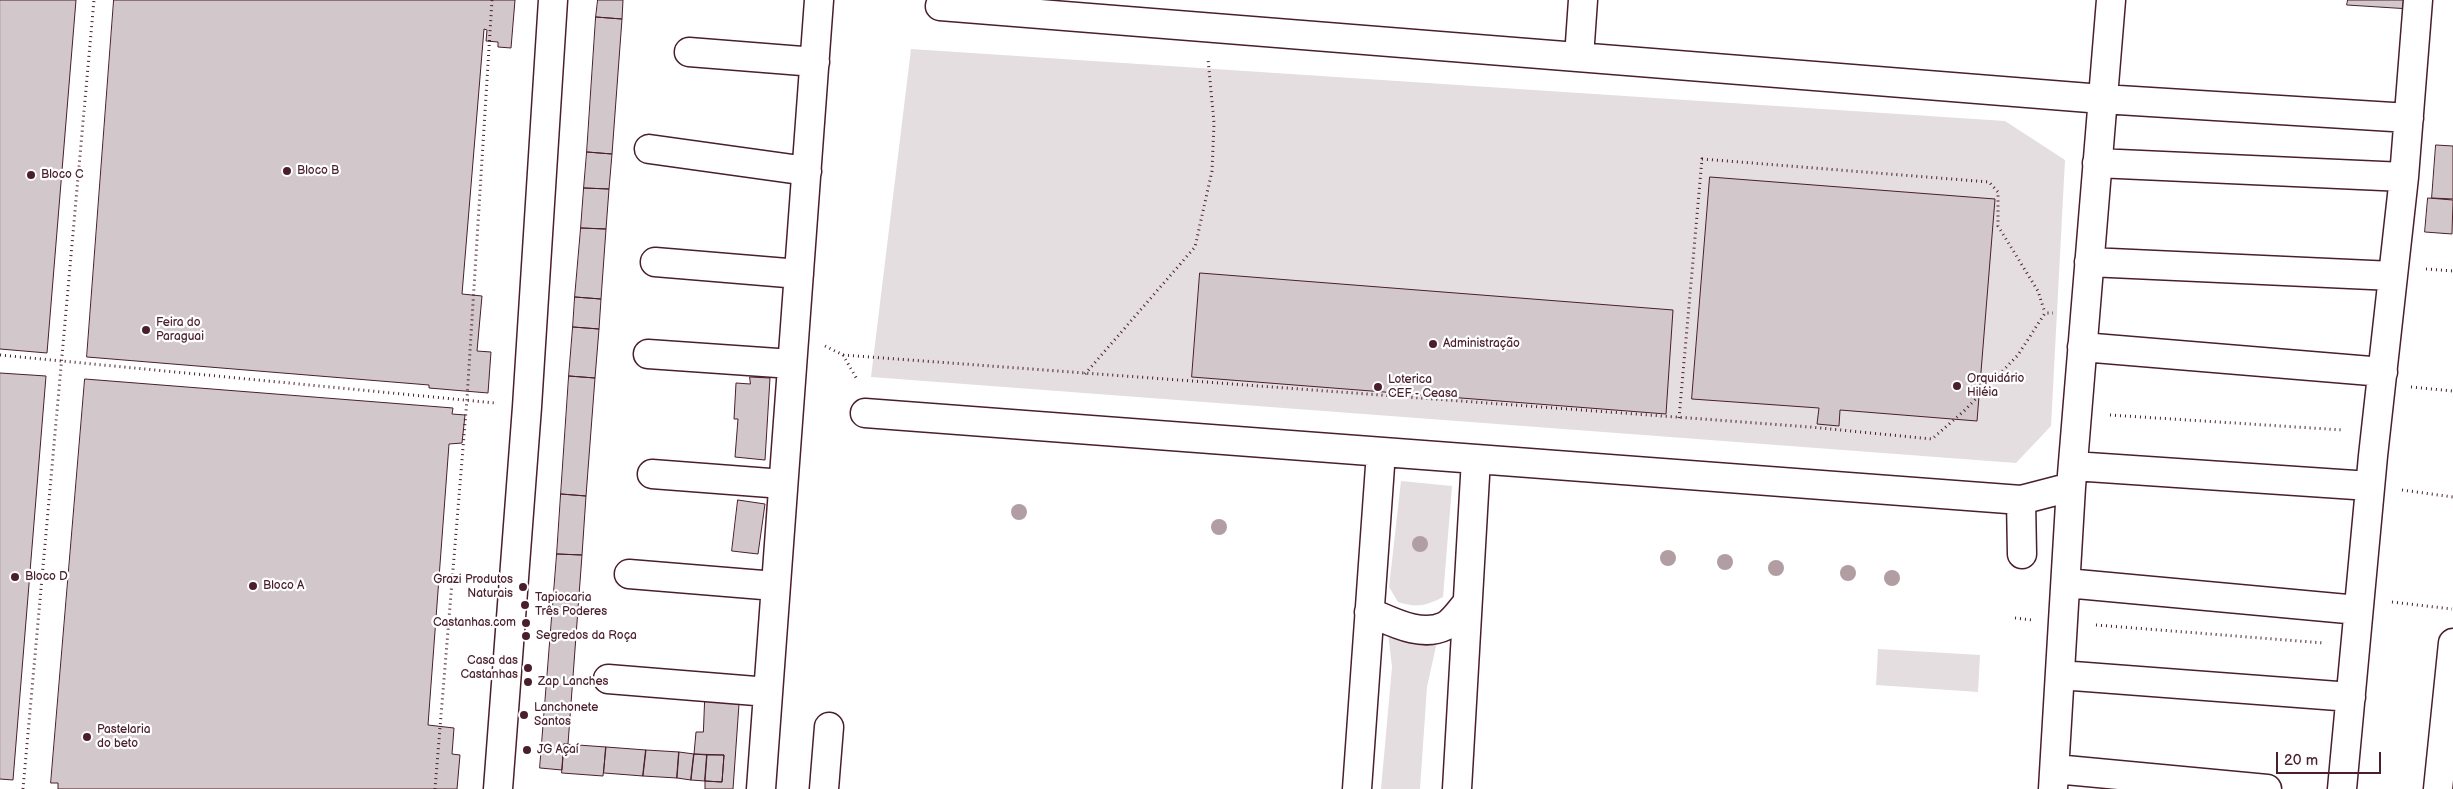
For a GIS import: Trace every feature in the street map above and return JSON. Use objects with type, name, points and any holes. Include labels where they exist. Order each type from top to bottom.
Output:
[{"type":"lane","points":[[498,789],[527,407],[554,0]]},
{"type":"lane","points":[[761,789],[819,0]]},
{"type":"lane","points":[[1579,57],[1583,0]]},
{"type":"lane","points":[[2111,0],[2088,262],[2072,477],[2054,779],[2268,789]]},
{"type":"lane","points":[[2342,789],[2370,486],[2404,177],[2418,0]]},
{"type":"lane","points":[[940,6],[2102,99],[2409,118]]},
{"type":"lane","points":[[688,52],[815,62]]},
{"type":"lane","points":[[649,149],[806,172]]},
{"type":"lane","points":[[2097,163],[2404,177]]},
{"type":"lane","points":[[655,262],[799,274]]},
{"type":"lane","points":[[2088,262],[2393,276]]},
{"type":"lane","points":[[2082,347],[2382,378]]},
{"type":"lane","points":[[648,354],[792,364]]},
{"type":"lane","points":[[870,413],[2021,500],[2072,477],[2370,486]]},
{"type":"lane","points":[[1357,789],[1381,452]]},
{"type":"lane","points":[[1457,789],[1476,460]]},
{"type":"lane","points":[[652,474],[783,484]]},
{"type":"lane","points":[[2021,500],[2022,554]]},
{"type":"lane","points":[[629,574],[776,586]]},
{"type":"lane","points":[[2066,583],[2359,604]]},
{"type":"lane","points":[[1369,612],[1414,628],[1427,629],[1446,626],[1467,603]]},
{"type":"lane","points":[[2438,789],[2447,763],[2453,643]]},
{"type":"lane","points":[[2060,675],[2351,696]]},
{"type":"lane","points":[[608,679],[768,692]]},
{"type":"lane","points":[[824,789],[829,727]]},
{"type":"path","points":[[23,789],[94,0]]},
{"type":"path","points":[[435,789],[467,399],[492,0]]},
{"type":"path","points":[[1084,374],[1195,247],[1212,171],[1214,123],[1206,27]]},
{"type":"path","points":[[1679,418],[1702,159],[1989,182],[1998,192],[1998,226],[2038,291],[2045,313]]},
{"type":"path","points":[[2045,313],[2085,312]]},
{"type":"path","points":[[795,331],[843,355],[1810,427],[1932,439],[1964,411],[2018,355],[2045,313]]},
{"type":"path","points":[[0,355],[467,399],[527,407]]},
{"type":"path","points":[[843,355],[870,413]]},
{"type":"path","points":[[2382,378],[2453,391]]},
{"type":"path","points":[[2077,413],[2376,432]]},
{"type":"path","points":[[2370,486],[2453,497]]},
{"type":"path","points":[[2359,604],[2453,609]]},
{"type":"path","points":[[2015,618],[2355,645]]},
{"type":"shaded area","points":[[911,49],[2005,121],[2065,160],[2051,426],[2016,463],[871,377]]},
{"type":"shaded area","points":[[1401,481],[1452,486],[1443,597],[1421,605],[1398,602],[1389,587]]},
{"type":"shaded area","points":[[1387,624],[1440,628],[1427,687],[1420,789],[1381,789],[1392,667]]},
{"type":"shaded area","points":[[1878,649],[1980,655],[1978,692],[1876,685]]},
{"type":"building","name":"Bloco C","points":[[0,0],[76,0],[47,353],[0,349]]},
{"type":"building","name":"Bloco B","points":[[114,0],[515,0],[511,48],[498,47],[498,42],[486,41],[487,30],[484,29],[462,294],[482,296],[477,351],[491,352],[488,393],[429,388],[429,385],[87,357]]},
{"type":"building","points":[[598,0],[623,0],[622,19],[596,17]]},
{"type":"building","points":[[2348,0],[2427,0],[2426,10],[2347,5]]},
{"type":"building","points":[[596,17],[622,19],[612,154],[587,152]]},
{"type":"building","points":[[2436,145],[2453,146],[2453,199],[2432,198]]},
{"type":"building","points":[[587,152],[612,154],[609,189],[584,188]]},
{"type":"building","points":[[1710,177],[1995,199],[1977,421],[1840,410],[1839,426],[1817,424],[1819,408],[1692,399]]},
{"type":"building","points":[[584,188],[609,189],[606,229],[581,228]]},
{"type":"building","points":[[2428,198],[2453,200],[2452,234],[2425,232]]},
{"type":"building","points":[[581,228],[606,229],[601,299],[575,297]]},
{"type":"building","name":"Administração","points":[[1200,273],[1673,310],[1666,414],[1192,377]]},
{"type":"building","points":[[575,297],[601,299],[599,329],[573,327]]},
{"type":"building","points":[[573,327],[599,329],[595,378],[569,376]]},
{"type":"building","name":"Bloco D","points":[[0,373],[46,376],[13,780],[0,779]]},
{"type":"building","points":[[569,376],[595,378],[586,496],[561,494]]},
{"type":"building","points":[[750,377],[770,378],[765,460],[735,457],[738,419],[734,419],[736,383],[750,384]]},
{"type":"building","name":"Bloco A","points":[[85,379],[453,408],[452,414],[465,415],[462,443],[449,444],[428,725],[454,728],[452,754],[460,755],[457,789],[58,789],[58,783],[51,783]]},
{"type":"building","points":[[561,494],[586,496],[582,555],[557,554]]},
{"type":"building","points":[[738,500],[765,504],[758,554],[732,551]]},
{"type":"building","points":[[557,554],[582,555],[568,744],[564,744],[562,770],[540,768]]},
{"type":"building","points":[[705,701],[739,704],[733,789],[705,789],[705,781],[722,782],[724,755],[694,754],[696,732],[703,732]]},
{"type":"building","points":[[564,744],[606,747],[603,776],[562,773]]},
{"type":"building","points":[[606,747],[646,750],[643,776],[604,773]]},
{"type":"building","points":[[646,750],[679,752],[677,778],[643,776]]},
{"type":"building","points":[[679,752],[694,754],[691,780],[677,778]]},
{"type":"building","points":[[694,754],[707,755],[705,781],[691,780]]},
{"type":"building","points":[[707,755],[724,755],[722,782],[705,781]]},
{"type":"place","name":"Bloco B","points":[[287,171]]},
{"type":"place","name":"Bloco C","points":[[31,175]]},
{"type":"place","name":"Feira do Paraguai","points":[[146,330]]},
{"type":"place","name":"Administração","points":[[1433,344]]},
{"type":"place","name":"Orquidário Hiléia","points":[[1957,386]]},
{"type":"place","name":"Loterica CEF - Ceasa","points":[[1378,387]]},
{"type":"place","name":"Bloco D","points":[[15,577]]},
{"type":"place","name":"Bloco A","points":[[253,586]]},
{"type":"place","name":"Grazi Produtos Naturais","points":[[523,587]]},
{"type":"place","name":"Tapiocaria Três Poderes","points":[[525,605]]},
{"type":"place","name":"Castanhas.com","points":[[526,623]]},
{"type":"place","name":"Segredos da Roça","points":[[526,636]]},
{"type":"place","name":"Casa das Castanhas","points":[[528,668]]},
{"type":"place","name":"Zap Lanches","points":[[528,682]]},
{"type":"place","name":"Lanchonete Santos","points":[[524,715]]},
{"type":"place","name":"Pastelaria do beto","points":[[87,737]]},
{"type":"place","name":"JG Açaí","points":[[527,750]]}]
